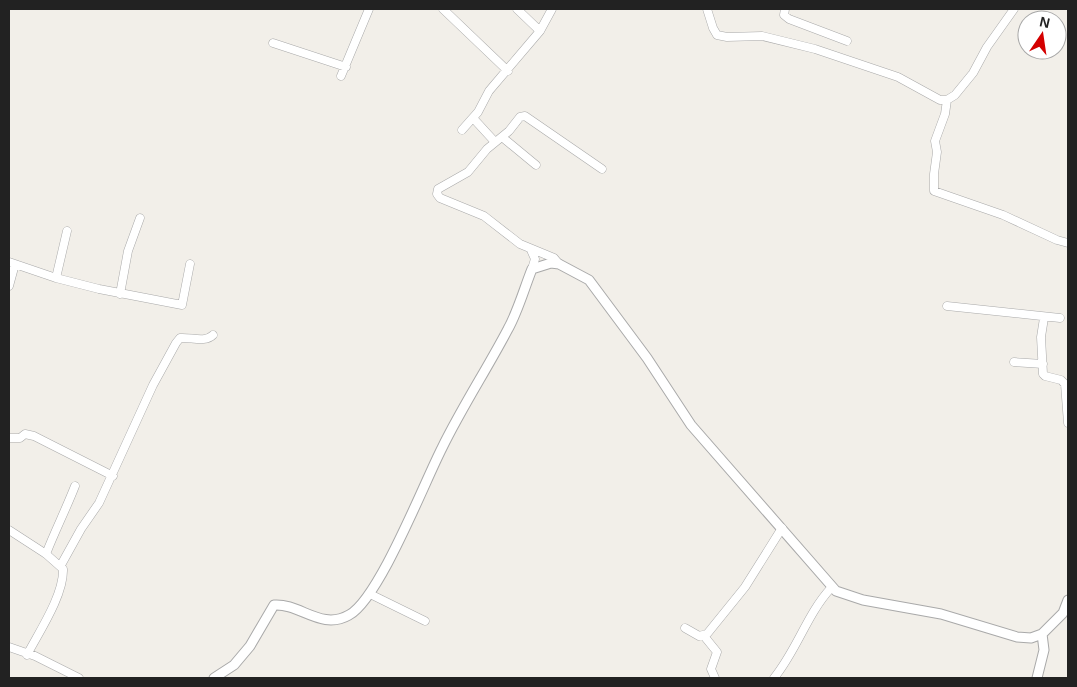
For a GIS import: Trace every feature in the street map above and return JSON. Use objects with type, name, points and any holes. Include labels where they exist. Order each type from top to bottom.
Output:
[{"type":"street","points":[[341,76],[369,9]]},
{"type":"street","points":[[443,9],[508,71]]},
{"type":"street","points":[[517,9],[540,31]]},
{"type":"street","points":[[462,130],[474,118],[489,91],[508,71],[540,31],[552,9]]},
{"type":"street","points":[[707,9],[717,35],[727,38],[762,36],[815,49],[898,77],[940,100],[947,100],[955,95],[973,73],[987,47],[1014,9]]},
{"type":"street","points":[[786,9],[784,14],[789,19],[847,42]]},
{"type":"street","points":[[273,43],[346,67]]},
{"type":"street","points":[[947,100],[946,114],[935,141],[937,152],[933,181],[934,191],[1003,214],[1057,240],[1068,242]]},
{"type":"street","points":[[602,168],[525,116],[520,117],[502,137],[492,139],[474,166],[438,189],[437,194],[440,198],[484,216],[510,238],[530,250],[554,258],[560,264],[589,280],[642,351],[691,425],[782,528],[831,588],[864,600],[941,614],[1017,637],[1031,638],[1042,634],[1062,613],[1068,600]]},
{"type":"street","points":[[474,118],[492,139]]},
{"type":"street","points":[[502,137],[536,165]]},
{"type":"street","points":[[120,294],[128,251],[140,218]]},
{"type":"street","points":[[56,278],[67,231]]},
{"type":"street","points":[[224,678],[250,646],[274,604],[283,604],[326,621],[349,615],[370,594],[387,564],[456,420],[510,328],[535,259],[530,250]]},
{"type":"street","points":[[9,286],[12,263],[56,278],[120,294],[174,301],[182,305],[190,264]]},
{"type":"street","points":[[532,270],[551,263],[560,264]]},
{"type":"street","points":[[947,306],[1044,318],[1060,318]]},
{"type":"street","points":[[1044,318],[1041,337],[1045,376],[1061,380],[1066,384],[1068,423]]},
{"type":"street","points":[[60,565],[81,529],[95,512],[153,385],[176,343],[180,338],[201,339],[210,338],[213,335]]},
{"type":"street","points":[[1014,362],[1043,364]]},
{"type":"street","points":[[9,438],[20,438],[25,434],[34,436],[112,476]]},
{"type":"street","points":[[46,554],[58,520],[64,512],[75,486]]},
{"type":"street","points":[[704,636],[745,587],[782,528]]},
{"type":"street","points":[[9,530],[46,554],[64,569],[62,582],[49,613],[26,654]]},
{"type":"street","points":[[774,678],[788,658],[818,602],[831,588]]},
{"type":"street","points":[[370,594],[425,621]]},
{"type":"street","points":[[685,628],[704,636],[717,652],[711,668],[716,678]]},
{"type":"street","points":[[1037,678],[1044,650],[1042,634]]},
{"type":"street","points":[[9,647],[35,656],[78,678]]},
{"type":"street","points":[[214,678],[234,665]]}]
